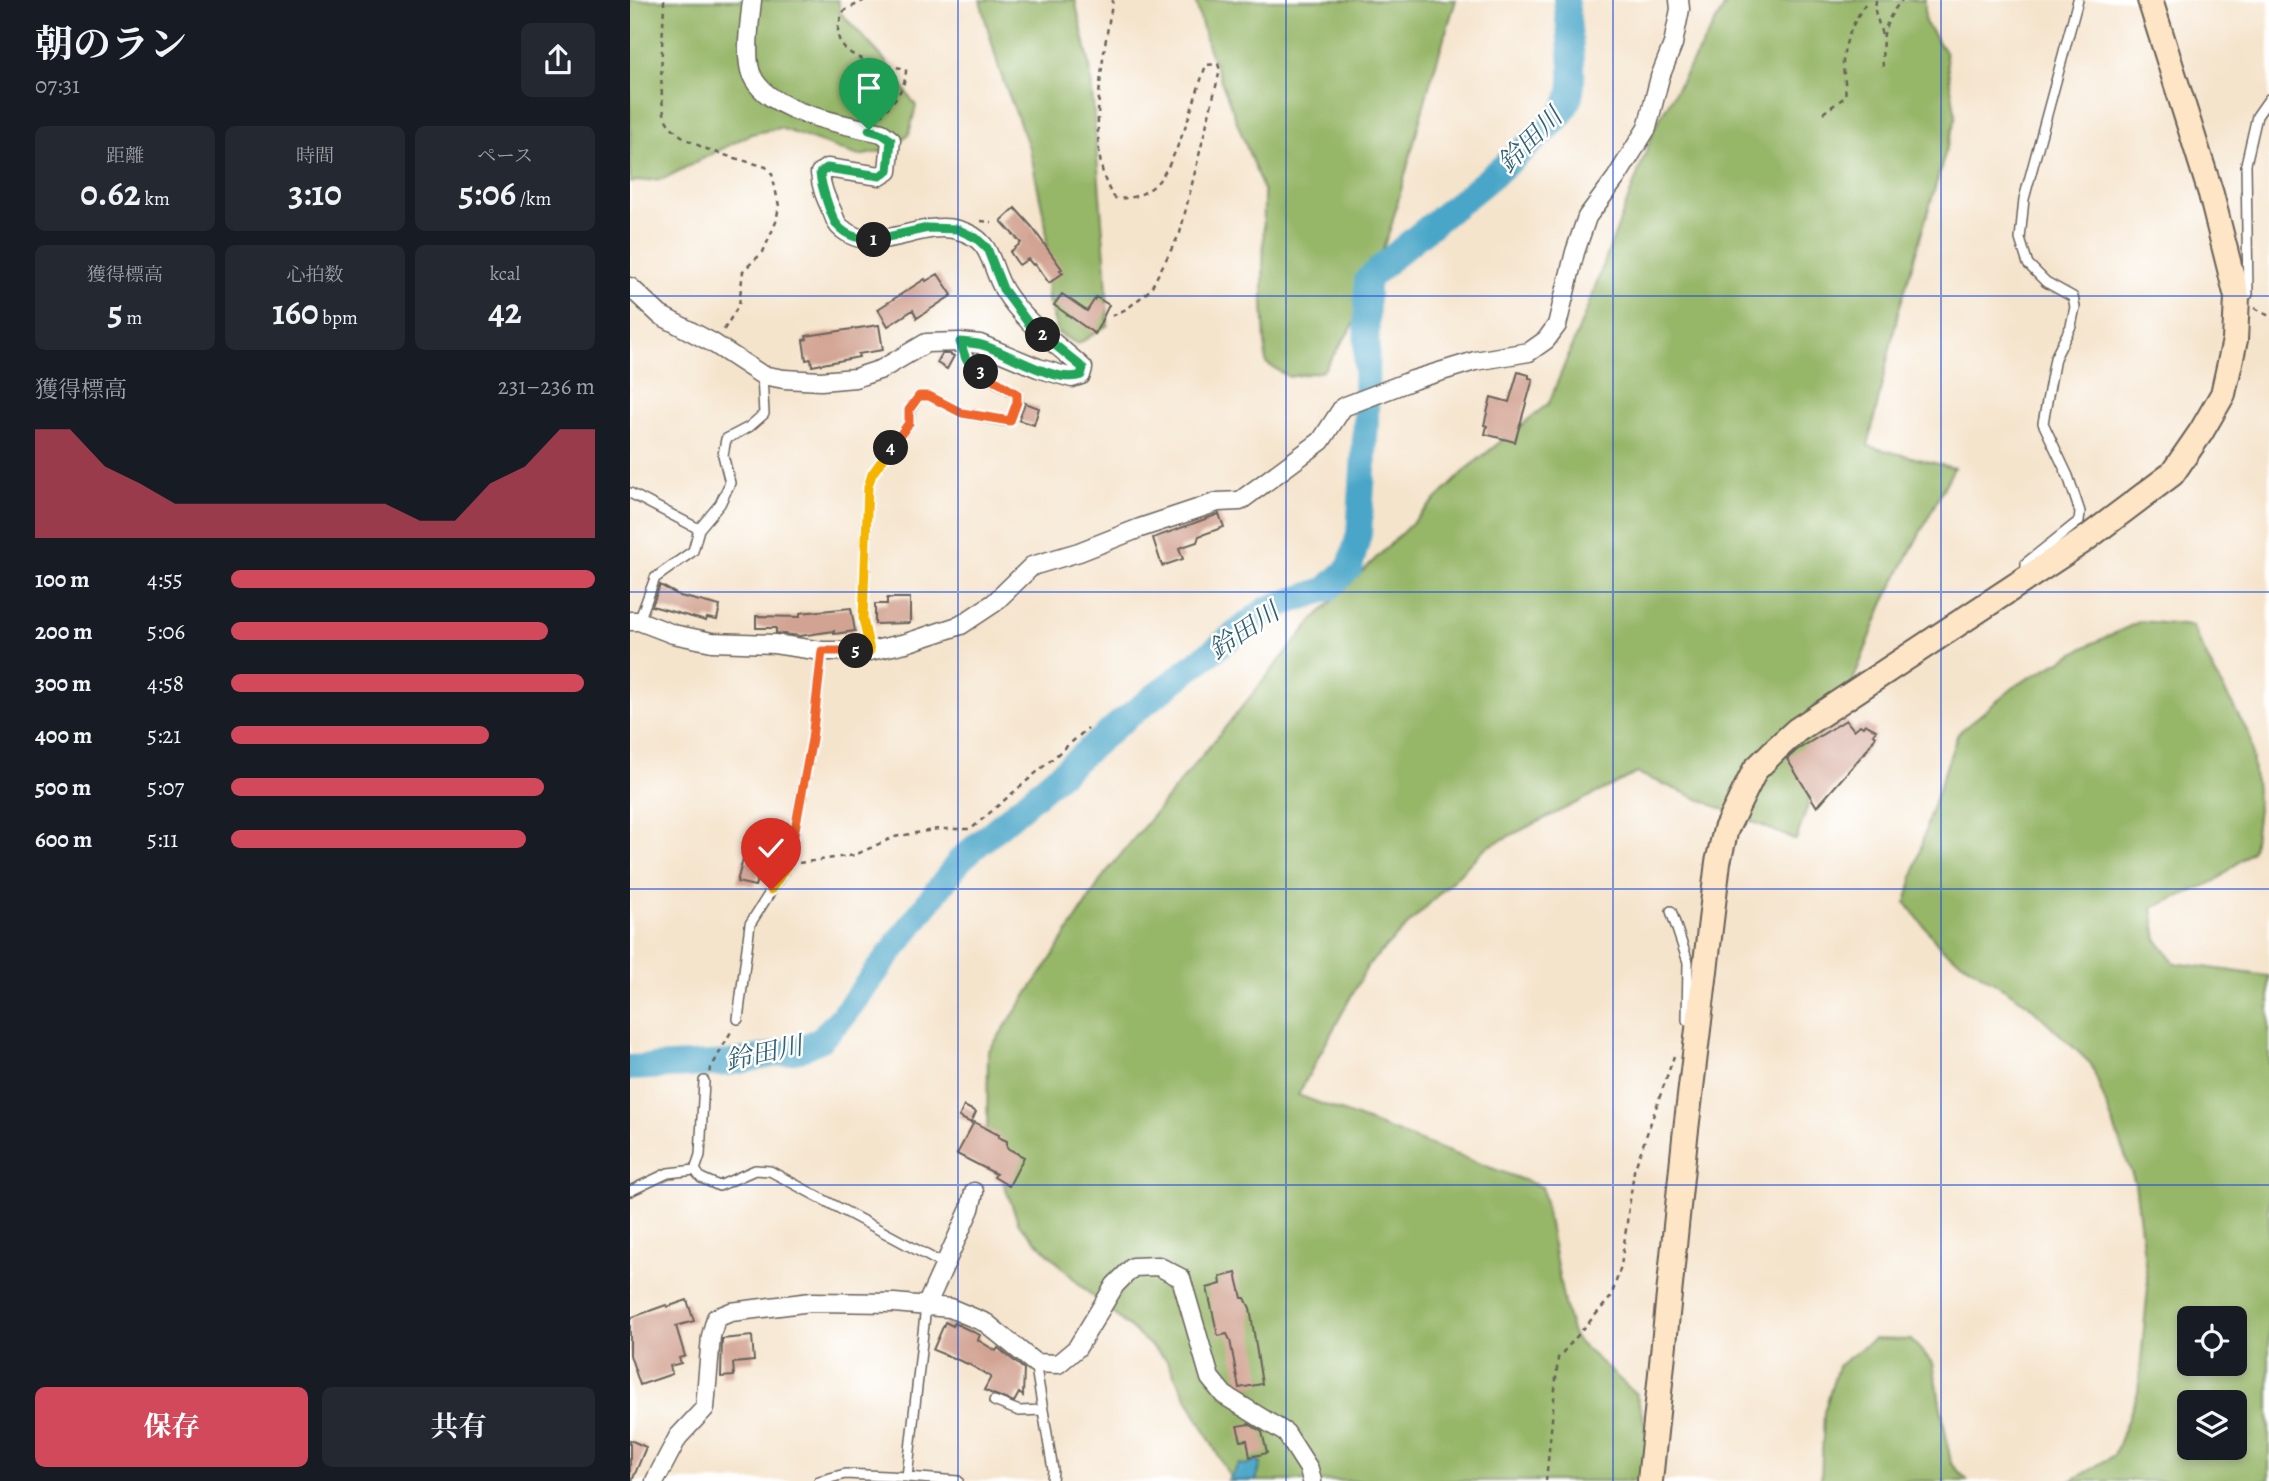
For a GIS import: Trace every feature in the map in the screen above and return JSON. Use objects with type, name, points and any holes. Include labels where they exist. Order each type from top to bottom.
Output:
[{"type":"street","points":[[630,287],[660,316],[715,344],[762,375],[821,382],[855,378],[882,369],[926,343],[960,342],[980,344],[1038,368],[1072,378],[1081,375],[1083,368],[1029,324],[1003,289],[987,248],[976,238],[957,229],[928,228],[879,241],[861,240],[838,226],[821,188],[820,173],[827,168],[880,176],[888,171],[891,140],[882,134],[812,116],[782,105],[758,86],[749,67],[752,0]]},
{"type":"street","points":[[634,621],[673,634],[712,642],[774,644],[822,651],[870,651],[906,643],[961,625],[994,603],[1032,566],[1218,502],[1240,501],[1321,441],[1343,407],[1413,380],[1475,361],[1529,352],[1546,340],[1557,325],[1574,253],[1587,217],[1616,178],[1647,128],[1660,77],[1673,44],[1680,9],[1679,0]]},
{"type":"street","points":[[1650,1481],[1698,1020],[1718,862],[1726,829],[1755,770],[1797,730],[2083,541],[2172,474],[2223,394],[2235,340],[2236,297],[2211,194],[2150,0]]},
{"type":"street","points":[[926,1306],[970,1209],[974,1192]]},
{"type":"street","points":[[655,1481],[678,1437],[705,1408],[711,1336],[716,1318],[731,1312],[811,1302],[894,1303],[950,1308],[986,1323],[1035,1362],[1058,1364],[1077,1348],[1115,1285],[1133,1267],[1158,1266],[1181,1278],[1210,1378],[1224,1395],[1286,1433],[1309,1469],[1312,1481]]},
{"type":"lane","points":[[2026,578],[2026,563],[2079,521],[2080,512],[2068,476],[2043,424],[2055,358],[2071,326],[2075,307],[2073,298],[2046,282],[2028,264],[2020,239],[2024,199],[2078,0]]},
{"type":"lane","points":[[2236,297],[2248,295],[2246,164],[2257,116],[2269,99]]},
{"type":"lane","points":[[870,651],[863,619],[868,487],[872,474],[909,423],[909,410],[919,396],[929,396],[962,413],[1010,421],[1017,402],[1017,394],[984,375],[966,359],[960,342]]},
{"type":"lane","points":[[634,621],[655,578],[693,551],[699,529],[720,504],[730,483],[723,455],[726,439],[749,427],[764,414],[762,375]]},
{"type":"lane","points":[[630,493],[699,529]]},
{"type":"lane","points":[[738,1019],[750,924],[788,864],[812,739],[822,651]]},
{"type":"lane","points":[[1671,911],[1688,962],[1687,1020],[1698,1020]]},
{"type":"lane","points":[[695,1170],[700,1155],[704,1081]]},
{"type":"lane","points":[[630,1191],[668,1173],[695,1170]]},
{"type":"lane","points":[[695,1170],[701,1178],[719,1186],[755,1170],[769,1171],[945,1265]]},
{"type":"lane","points":[[907,1477],[926,1306]]},
{"type":"lane","points":[[1035,1362],[1053,1470],[1052,1481]]},
{"type":"lane","points":[[994,1401],[1019,1411],[1043,1410]]},
{"type":"lane","points":[[819,1481],[845,1474],[958,1481]]},
{"type":"path","points":[[664,0],[662,103],[666,121],[680,134],[700,145],[766,167],[772,174],[779,206],[776,222],[762,252],[743,271],[738,305],[715,344]]},
{"type":"path","points":[[865,0],[844,11],[837,31],[840,42],[854,57],[906,69],[906,81],[897,97],[869,130]]},
{"type":"path","points":[[1112,316],[1128,308],[1150,290],[1180,233],[1220,70],[1218,64],[1206,65],[1188,120],[1166,169],[1154,186],[1128,200],[1115,198],[1109,191],[1104,174],[1097,105],[1113,0]]},
{"type":"path","points":[[1824,113],[1845,97],[1847,88],[1843,58],[1855,23],[1868,0]]},
{"type":"path","points":[[1875,0],[1882,36],[1883,67]]},
{"type":"path","points":[[1882,36],[1894,9],[1902,0]]},
{"type":"path","points":[[788,864],[855,855],[894,837],[938,829],[971,829],[1088,728]]},
{"type":"path","points":[[704,1081],[738,1019]]},
{"type":"path","points":[[1546,1481],[1558,1358],[1611,1297],[1621,1266],[1634,1171],[1674,1056]]},
{"type":"green space","points":[[630,0],[838,0],[840,12],[883,58],[916,106],[909,134],[888,150],[859,156],[780,128],[751,134],[663,179],[630,182]]},
{"type":"green space","points":[[980,0],[1075,0],[1090,66],[1108,325],[1078,344],[1058,333],[1048,300],[1046,227],[1030,150],[1000,72]]},
{"type":"green space","points":[[1195,0],[1456,0],[1430,83],[1391,227],[1354,324],[1323,371],[1289,377],[1266,363],[1263,303],[1264,192],[1208,47]]},
{"type":"green space","points":[[1728,0],[1925,0],[1925,22],[1945,52],[1956,117],[1898,313],[1868,446],[1954,468],[1884,602],[1833,732],[1796,840],[1637,773],[1485,848],[1368,965],[1298,1095],[1542,1187],[1564,1303],[1574,1338],[1636,1394],[1658,1467],[1655,1481],[1232,1481],[1166,1359],[1080,1285],[1019,1224],[987,1139],[988,1052],[1104,875],[1314,619],[1470,466],[1549,403],[1656,125]]},
{"type":"green space","points":[[2141,621],[2192,626],[2250,736],[2258,809],[2253,850],[2216,881],[2152,908],[2157,940],[2175,963],[2269,976],[2269,1481],[2071,1481],[2114,1455],[2138,1392],[2148,1287],[2135,1183],[2091,1064],[2028,1004],[1942,949],[1906,903],[1929,817],[1958,733],[2018,684],[2091,644]]},
{"type":"green space","points":[[1874,1339],[1911,1340],[1933,1363],[1951,1463],[1968,1481],[1821,1481],[1824,1412],[1838,1366]]},
{"type":"water","points":[[1257,1459],[1261,1464],[1256,1481],[1228,1481],[1239,1464],[1247,1465]]},
{"type":"building","points":[[1015,208],[1062,269],[1060,270],[1063,273],[1049,283],[1035,264],[1028,259],[1019,265],[1010,252],[1021,243],[1001,221]]},
{"type":"building","points":[[938,274],[952,295],[917,318],[913,310],[888,326],[878,309],[925,279],[926,281]]},
{"type":"building","points":[[1062,294],[1087,311],[1096,297],[1109,305],[1095,334],[1054,305]]},
{"type":"building","points":[[879,325],[883,350],[812,366],[811,359],[806,360],[803,340],[807,339],[806,336]]},
{"type":"building","points":[[942,354],[954,356],[947,369],[937,363]]},
{"type":"building","points":[[1518,372],[1533,379],[1515,442],[1485,434],[1487,426],[1484,425],[1491,397],[1509,402]]},
{"type":"building","points":[[1025,403],[1039,408],[1034,425],[1018,420]]},
{"type":"building","points":[[1219,514],[1224,527],[1199,536],[1197,542],[1179,548],[1183,559],[1162,566],[1153,538]]},
{"type":"building","points":[[660,585],[680,596],[720,606],[717,620],[707,618],[706,621],[652,606]]},
{"type":"building","points":[[887,598],[910,598],[910,623],[875,624],[875,604],[887,604]]},
{"type":"building","points":[[851,608],[855,631],[800,636],[776,633],[776,628],[756,628],[756,616],[800,617],[800,613]]},
{"type":"building","points":[[1846,720],[1854,730],[1865,724],[1876,730],[1873,734],[1876,736],[1817,807],[1787,759]]},
{"type":"building","points":[[743,859],[762,863],[755,886],[737,882]]},
{"type":"building","points":[[964,1106],[976,1112],[971,1123],[959,1117]]},
{"type":"building","points":[[974,1122],[999,1135],[998,1137],[1007,1141],[1007,1148],[1024,1157],[1009,1186],[994,1177],[996,1174],[957,1154]]},
{"type":"building","points":[[1236,1273],[1242,1298],[1245,1298],[1250,1308],[1262,1384],[1239,1388],[1230,1340],[1227,1334],[1218,1336],[1207,1288],[1221,1284],[1220,1277]]},
{"type":"building","points":[[687,1300],[694,1321],[676,1326],[685,1356],[679,1358],[681,1363],[670,1366],[672,1374],[640,1385],[630,1355],[630,1318]]},
{"type":"building","points":[[945,1322],[953,1326],[954,1323],[980,1335],[978,1340],[996,1351],[998,1348],[1024,1369],[1023,1396],[1019,1393],[1014,1402],[984,1390],[991,1377],[933,1350]]},
{"type":"building","points":[[752,1336],[754,1361],[733,1363],[734,1376],[721,1377],[722,1339]]},
{"type":"building","points":[[1249,1424],[1262,1432],[1267,1453],[1250,1457],[1247,1440],[1241,1441],[1237,1426]]},
{"type":"building","points":[[630,1440],[646,1447],[632,1481],[630,1481]]},
{"type":"waterway","name":"鈴田川","points":[[630,1068],[729,1063],[799,1050],[821,1039],[842,1017],[961,859],[1116,726],[1267,609],[1327,589],[1350,567],[1359,534],[1366,421],[1367,280],[1506,164],[1563,111],[1572,87],[1566,0]]},
{"type":"route","points":[[771,890],[788,864],[797,823],[812,739],[822,651],[870,651],[863,619],[868,487],[872,474],[909,423],[909,410],[919,396],[929,396],[962,413],[1010,421],[1017,394],[984,375],[966,359],[960,342],[980,344],[1038,368],[1072,378],[1081,375],[1083,368],[1029,324],[1003,289],[987,248],[976,238],[957,229],[928,228],[879,241],[861,240],[838,226],[821,188],[820,173],[827,168],[880,176],[888,171],[891,140],[869,130]]}]
